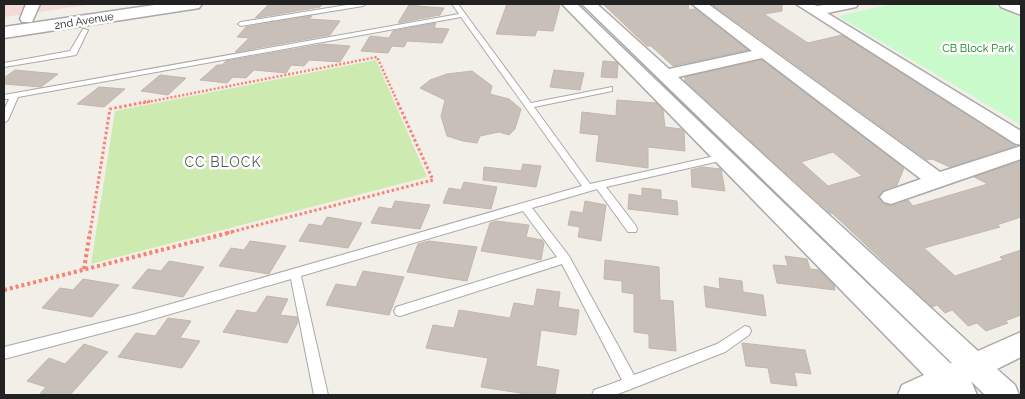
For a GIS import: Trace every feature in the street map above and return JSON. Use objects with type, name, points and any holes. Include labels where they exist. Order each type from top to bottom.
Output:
[{"type":"street","name":"2nd Avenue","points":[[4,22],[30,11],[126,4]]},
{"type":"street","name":"2nd Avenue","points":[[4,33],[193,4]]},
{"type":"street","points":[[570,4],[724,148],[1005,395]]},
{"type":"street","points":[[589,4],[666,75],[724,148],[955,387]]},
{"type":"street","points":[[699,4],[938,181]]},
{"type":"street","points":[[809,8],[851,4]]},
{"type":"street","points":[[1006,4],[1021,11]]},
{"type":"street","points":[[809,8],[1021,139]]},
{"type":"street","points":[[666,75],[765,53]]},
{"type":"street","points":[[891,197],[1021,152]]},
{"type":"street","points":[[912,395],[955,387],[974,366],[1021,344]]},
{"type":"lane","points":[[241,24],[363,4]]},
{"type":"lane","points":[[455,4],[529,106],[594,187],[632,229]]},
{"type":"lane","points":[[4,98],[463,15]]},
{"type":"lane","points":[[4,65],[73,53],[85,30]]},
{"type":"lane","points":[[529,106],[609,89]]},
{"type":"lane","points":[[4,120],[14,96]]},
{"type":"lane","points":[[4,353],[295,273],[724,148]]},
{"type":"lane","points":[[525,206],[565,259],[631,383]]},
{"type":"lane","points":[[400,311],[565,259]]},
{"type":"lane","points":[[295,273],[321,395]]},
{"type":"lane","points":[[599,395],[721,348],[746,331]]},
{"type":"path","points":[[4,290],[433,180],[377,57],[110,109],[84,269]]},
{"type":"shaded area","points":[[4,4],[94,4],[4,17]]},
{"type":"green space","name":"CB Block Park","points":[[893,4],[991,4],[1021,18],[1021,125],[838,16]]},
{"type":"green space","points":[[376,60],[427,177],[91,264],[115,111]]},
{"type":"building","points":[[269,4],[323,4],[320,7],[255,18]]},
{"type":"building","points":[[507,4],[560,4],[553,31],[537,30],[535,36],[496,34]]},
{"type":"building","points":[[603,4],[688,4],[689,10],[695,9],[748,50],[673,66],[651,46],[647,46]]},
{"type":"building","points":[[782,4],[782,11],[764,14],[808,43],[842,35],[1016,146],[950,167],[932,159],[927,160],[713,5]]},
{"type":"building","points":[[409,5],[444,8],[440,15],[398,23]]},
{"type":"building","points":[[312,16],[309,19],[340,21],[330,35],[235,52],[249,38],[237,37],[246,27]]},
{"type":"building","points":[[436,23],[434,28],[449,29],[442,43],[407,41],[404,47],[392,46],[388,53],[361,51],[370,36],[389,38],[393,31]]},
{"type":"building","points":[[323,44],[350,46],[340,62],[309,60],[304,66],[291,65],[286,73],[254,70],[246,78],[233,77],[227,83],[200,80],[217,65],[222,65],[226,61]]},
{"type":"building","points":[[762,60],[904,168],[897,185],[883,190],[879,196],[883,204],[892,206],[908,200],[913,206],[988,184],[974,177],[1021,161],[1021,217],[997,225],[1000,227],[924,248],[955,276],[1003,260],[1000,257],[1021,250],[1021,315],[1005,321],[1008,323],[986,331],[977,323],[968,326],[952,310],[945,313],[937,305],[932,307],[832,213],[684,80],[686,79],[684,77]],"holes":[[[833,152],[862,176],[828,186],[801,162]]]},
{"type":"building","points":[[603,61],[616,62],[618,64],[617,78],[601,77]]},
{"type":"building","points":[[15,70],[58,74],[41,87],[4,84],[4,78]]},
{"type":"building","points":[[554,70],[584,73],[580,90],[550,87]]},
{"type":"building","points":[[472,71],[492,86],[490,94],[509,99],[521,109],[515,129],[509,135],[499,132],[480,136],[477,143],[447,136],[441,116],[445,100],[420,88],[430,80],[447,74]]},
{"type":"building","points":[[160,75],[186,78],[168,95],[141,91]]},
{"type":"building","points":[[99,87],[125,89],[104,107],[77,104]]},
{"type":"building","points":[[617,100],[656,103],[663,110],[665,127],[681,129],[684,132],[685,151],[648,147],[648,168],[596,161],[599,135],[580,133],[582,112],[616,116]]},
{"type":"building","points":[[523,164],[541,166],[536,187],[483,180],[484,167],[521,171]]},
{"type":"building","points":[[702,167],[721,169],[725,191],[692,187],[691,170]]},
{"type":"building","points":[[464,182],[497,187],[491,209],[443,203],[449,188],[461,190]]},
{"type":"building","points":[[642,188],[661,190],[661,199],[677,201],[678,215],[628,209],[629,194],[642,196]]},
{"type":"building","points":[[395,201],[430,205],[420,229],[371,223],[379,207],[392,209]]},
{"type":"building","points":[[585,201],[606,205],[601,241],[578,237],[580,227],[568,225],[571,211],[583,213]]},
{"type":"building","points":[[327,217],[362,223],[348,248],[299,241],[309,224],[322,226]]},
{"type":"building","points":[[496,221],[529,225],[526,237],[542,240],[544,243],[541,260],[481,251],[490,223]]},
{"type":"building","points":[[250,241],[286,246],[269,274],[219,266],[231,248],[244,250]]},
{"type":"building","points":[[429,241],[477,247],[467,281],[407,272],[418,244]]},
{"type":"building","points":[[785,256],[807,259],[810,269],[819,270],[834,285],[835,290],[777,283],[773,265],[788,266]]},
{"type":"building","points":[[605,260],[659,267],[660,300],[673,301],[676,351],[649,348],[649,334],[634,332],[634,294],[622,292],[622,281],[604,279]]},
{"type":"building","points":[[169,261],[204,267],[183,297],[132,288],[148,269],[161,271]]},
{"type":"building","points":[[363,271],[404,277],[389,315],[326,305],[336,284],[356,287]]},
{"type":"building","points":[[719,278],[742,281],[743,292],[763,295],[766,316],[706,307],[704,286],[720,289]]},
{"type":"building","points":[[83,279],[119,285],[92,317],[42,308],[60,288],[73,290]]},
{"type":"building","points":[[537,289],[560,292],[558,307],[579,310],[576,335],[541,330],[536,366],[559,370],[555,395],[533,395],[481,387],[488,358],[426,348],[433,325],[454,328],[459,310],[510,318],[514,303],[534,306]]},
{"type":"building","points":[[267,296],[288,299],[280,315],[297,317],[298,322],[287,343],[223,332],[237,310],[256,313]]},
{"type":"building","points":[[168,318],[191,321],[180,338],[200,341],[182,368],[118,357],[136,333],[155,336]]},
{"type":"building","points":[[742,343],[805,350],[811,374],[794,372],[797,386],[771,383],[768,368],[746,366]]},
{"type":"building","points":[[84,344],[108,352],[70,395],[39,395],[46,387],[27,381],[49,358],[65,364]]},
{"type":"district","name":"CC BLOCK","points":[[223,162]]}]
